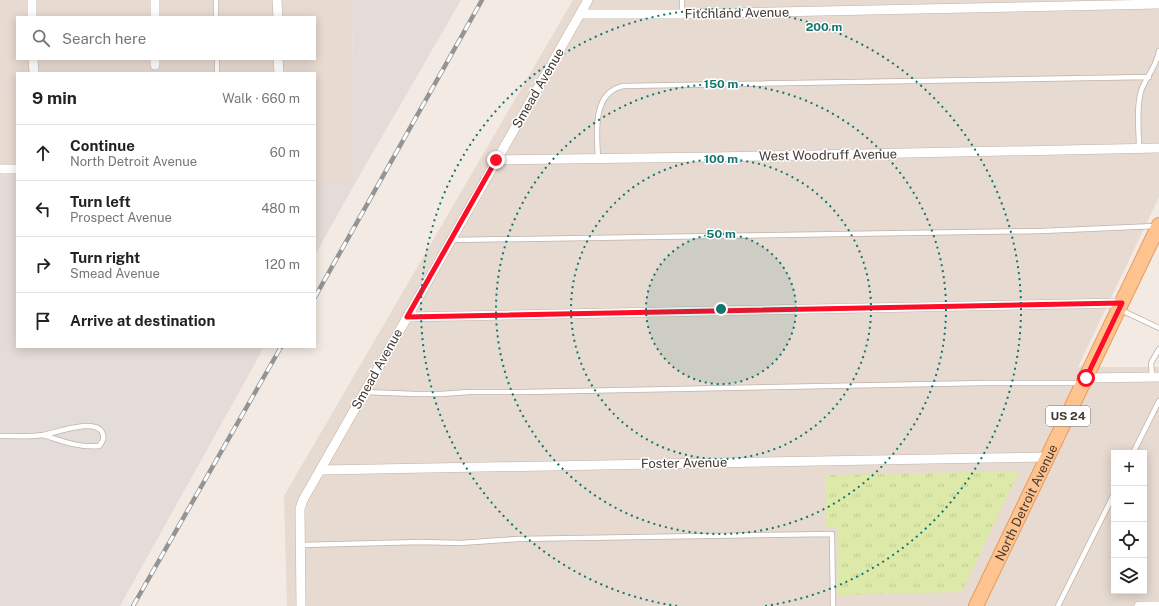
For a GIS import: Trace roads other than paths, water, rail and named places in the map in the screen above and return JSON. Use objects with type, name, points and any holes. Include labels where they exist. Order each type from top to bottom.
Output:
[{"type":"main road","name":"North Detroit Avenue","points":[[976,606],[1159,226]]},
{"type":"street","points":[[32,0],[32,16]]},
{"type":"street","points":[[155,0],[155,16]]},
{"type":"street","points":[[277,0],[278,16]]},
{"type":"street","name":"Smead Avenue","points":[[301,606],[300,509],[303,500],[588,0]]},
{"type":"street","name":"Fitchland Avenue","points":[[580,14],[682,14],[1159,4]]},
{"type":"street","points":[[33,60],[34,72]]},
{"type":"street","points":[[278,60],[279,72]]},
{"type":"street","name":"West Woodruff Avenue","points":[[496,160],[1159,148]]},
{"type":"street","points":[[0,169],[16,169]]},
{"type":"street","points":[[407,317],[1121,306]]},
{"type":"street","points":[[1085,381],[1155,377]]},
{"type":"street","name":"Foster Avenue","points":[[321,470],[1048,457]]},
{"type":"street","points":[[1139,606],[1159,606]]},
{"type":"lane","points":[[216,0],[216,16]]},
{"type":"lane","points":[[682,0],[682,14]]},
{"type":"lane","points":[[1139,148],[1139,100],[1142,90],[1158,59],[1159,51]]},
{"type":"lane","points":[[217,60],[217,72]]},
{"type":"lane","points":[[598,159],[597,124],[599,112],[608,93],[615,88],[623,86],[1149,77]]},
{"type":"lane","points":[[451,240],[1042,231],[1159,226]]},
{"type":"lane","points":[[1121,306],[1159,328]]},
{"type":"lane","points":[[1155,377],[1152,363],[1159,349]]},
{"type":"lane","points":[[365,392],[441,394],[469,392],[1085,381]]},
{"type":"lane","points":[[1134,450],[1159,401]]},
{"type":"lane","points":[[0,436],[43,435],[88,426],[96,427],[101,430],[104,436],[103,441],[99,446],[88,447],[73,445],[43,435]]},
{"type":"lane","points":[[1058,606],[1111,500]]},
{"type":"lane","points":[[301,545],[421,542],[460,543],[517,539],[832,534],[833,606]]},
{"type":"railway","points":[[316,295],[482,0]]},
{"type":"railway","points":[[133,606],[280,348]]}]
